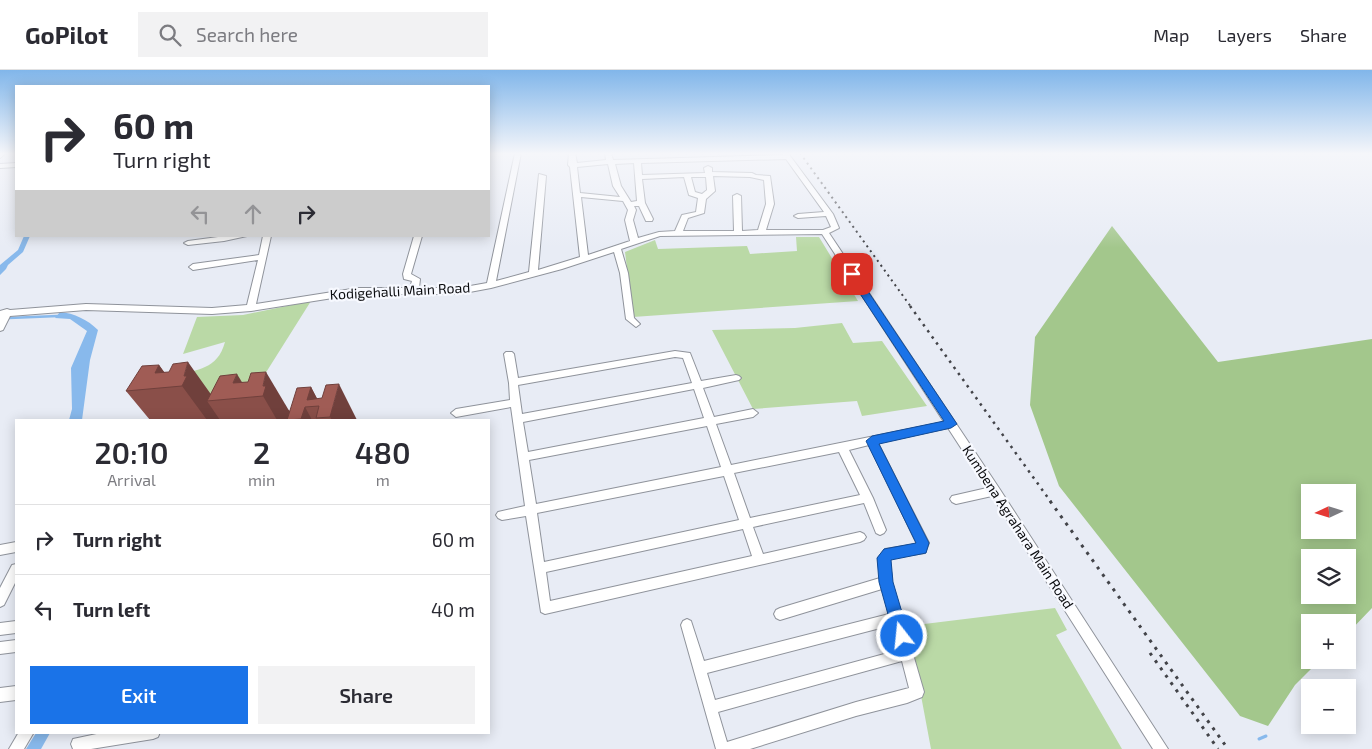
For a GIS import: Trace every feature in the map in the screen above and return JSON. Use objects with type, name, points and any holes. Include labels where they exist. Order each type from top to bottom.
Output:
[{"type":"street","points":[[491,285],[512,185]]},
{"type":"street","points":[[532,274],[541,185]]},
{"type":"street","points":[[576,185],[584,259]]},
{"type":"street","points":[[618,185],[632,210],[629,220],[635,243]]},
{"type":"street","points":[[639,185],[641,203],[649,220]]},
{"type":"street","points":[[690,185],[692,193],[703,197]]},
{"type":"street","points":[[678,234],[685,217],[700,213],[703,197],[711,191],[711,185]]},
{"type":"street","points":[[761,233],[770,204],[768,185]]},
{"type":"street","points":[[808,185],[829,214]]},
{"type":"street","points":[[578,195],[596,194],[611,199],[641,203]]},
{"type":"street","points":[[737,196],[738,234]]},
{"type":"street","points":[[798,216],[829,214]]},
{"type":"street","name":"Kodigehalli Main Road","points":[[3,313],[86,307],[212,311],[250,308],[358,291],[459,291],[532,274],[617,249],[659,234],[824,232],[835,228],[829,214]]},
{"type":"street","name":"Kumbena Agrahara Main Road","points":[[824,232],[995,491],[1161,749]]},
{"type":"street","points":[[250,308],[267,237]]},
{"type":"street","points":[[414,291],[416,279],[407,277],[407,274],[418,237]]},
{"type":"street","points":[[188,243],[222,238]]},
{"type":"street","points":[[617,249],[624,270],[630,319],[636,324]]},
{"type":"street","points":[[193,266],[262,257]]},
{"type":"street","points":[[0,328],[3,313]]},
{"type":"street","points":[[509,354],[545,608],[860,537]]},
{"type":"street","points":[[514,383],[683,354],[687,355],[758,560]]},
{"type":"street","points":[[518,419],[736,378]]},
{"type":"street","points":[[456,413],[516,403]]},
{"type":"street","points":[[523,457],[753,413]]},
{"type":"street","points":[[502,515],[842,448],[951,424]]},
{"type":"street","points":[[687,625],[720,742],[722,747],[728,749],[917,692],[886,582],[884,558],[889,553],[921,548],[923,543],[872,441]]},
{"type":"street","points":[[842,448],[867,498],[880,530]]},
{"type":"street","points":[[956,499],[995,491]]},
{"type":"street","points":[[539,568],[867,498]]},
{"type":"street","points":[[0,550],[15,547]]},
{"type":"street","points":[[0,601],[15,571]]},
{"type":"street","points":[[780,614],[886,582]]},
{"type":"street","points":[[699,669],[897,618]]},
{"type":"street","points":[[0,629],[15,627]]},
{"type":"street","points":[[0,648],[15,646]]},
{"type":"street","points":[[710,708],[906,654]]},
{"type":"street","points":[[0,695],[15,693]]},
{"type":"street","points":[[16,749],[25,734]]},
{"type":"street","points":[[79,742],[138,734]]},
{"type":"green space","points":[[1112,226],[1218,362],[1372,339],[1372,608],[1356,625],[1356,614],[1301,614],[1301,669],[1311,669],[1295,685],[1268,726],[1240,716],[1059,486],[1030,405],[1035,337]]},
{"type":"green space","points":[[796,237],[819,237],[858,301],[633,317],[625,252],[655,240],[658,249],[747,246],[750,254],[797,251]]},
{"type":"green space","points":[[311,301],[253,393],[155,403],[174,380],[212,363],[221,351],[225,342],[183,354],[197,317],[243,315]]},
{"type":"green space","points":[[842,323],[853,343],[882,341],[927,406],[862,416],[857,401],[753,409],[712,330],[795,328]]},
{"type":"green space","points":[[1055,608],[1067,630],[1056,635],[1122,749],[931,749],[908,626]]},
{"type":"water","points":[[24,237],[30,237],[23,252],[0,275],[0,265],[18,250]]},
{"type":"water","points":[[60,312],[70,314],[90,323],[98,330],[90,360],[82,419],[69,419],[72,409],[71,368],[87,331],[70,319],[55,318]]},
{"type":"water","points":[[35,734],[49,734],[41,749],[26,749]]},
{"type":"building","points":[[188,362],[184,376],[187,376],[182,386],[126,391],[142,366],[159,365],[155,373],[169,372],[173,364]]},
{"type":"building","points":[[266,372],[263,386],[266,386],[263,396],[207,401],[220,376],[237,374],[233,383],[248,382],[251,373]]},
{"type":"building","points":[[339,384],[330,417],[316,418],[319,406],[305,407],[301,419],[287,419],[297,388],[311,387],[307,400],[322,398],[326,385]]},
{"type":"waterway","points":[[9,318],[58,316]]},
{"type":"waterway","points":[[1259,739],[1266,736]]},
{"type":"railway","points":[[823,185],[911,307]]},
{"type":"railway","points":[[910,306],[1051,502]]},
{"type":"railway","points":[[1050,501],[1228,749]]},
{"type":"railway","points":[[1150,653],[1218,749]]},
{"type":"route","points":[[852,274],[951,424],[872,441],[923,543],[921,548],[896,551],[889,553],[884,558],[884,574],[902,636]]}]
